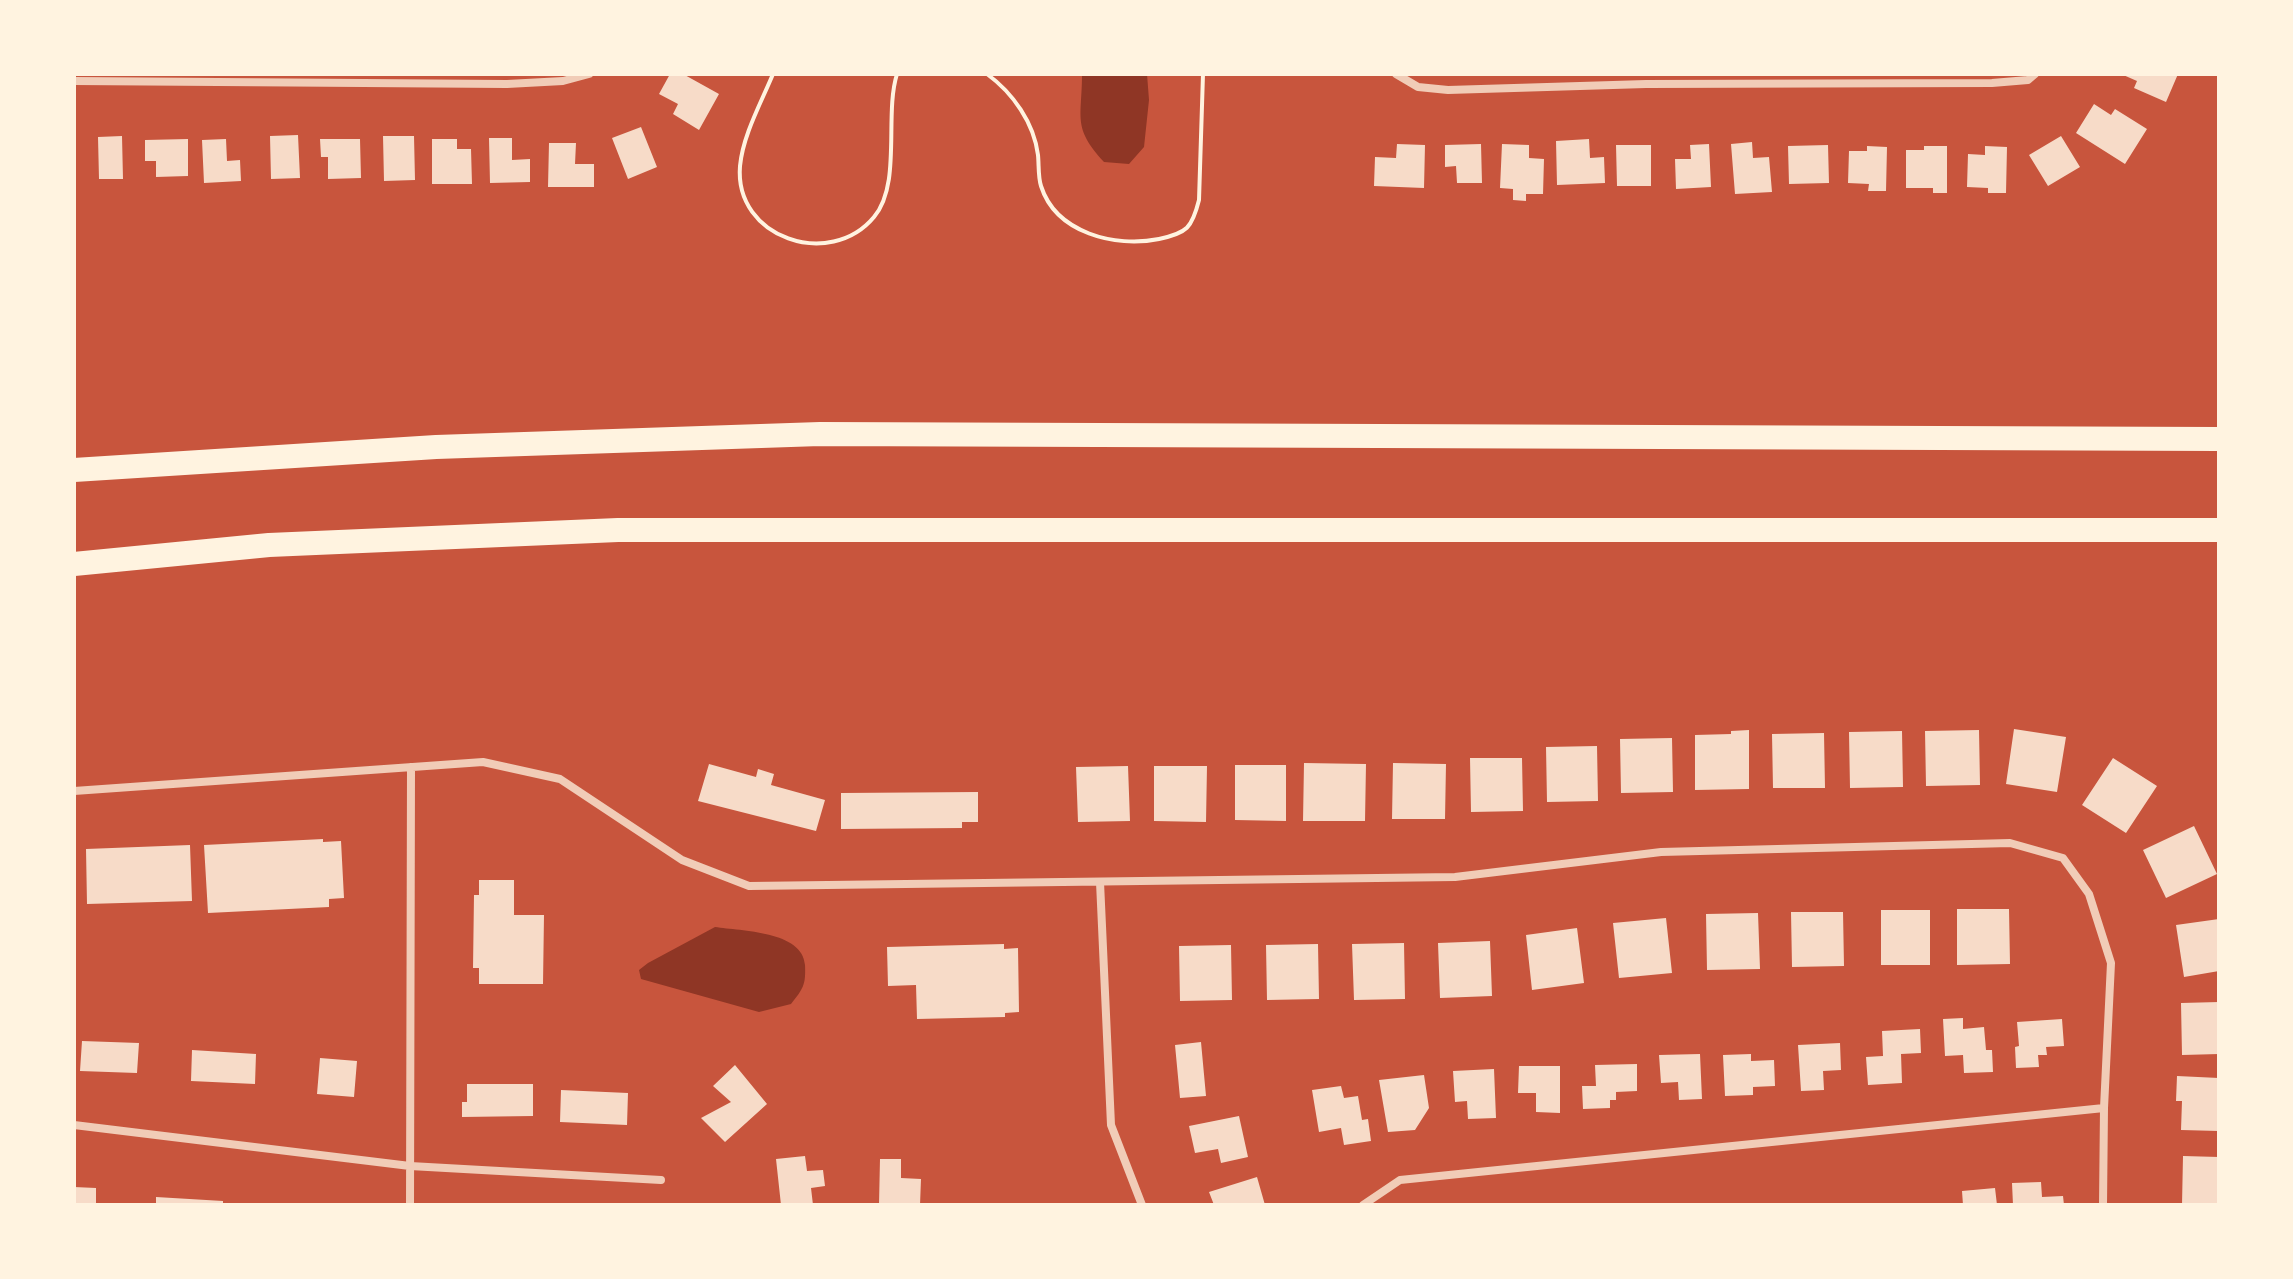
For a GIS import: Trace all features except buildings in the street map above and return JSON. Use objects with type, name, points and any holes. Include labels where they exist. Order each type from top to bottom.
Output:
[{"type":"highway","points":[[74,470],[436,447],[820,434],[2219,439]]},
{"type":"highway","points":[[74,564],[269,545],[618,530],[2219,530]]},
{"type":"street","points":[[74,81],[335,78],[507,84],[563,81],[589,74]]},
{"type":"street","points":[[1396,74],[1418,87],[1448,90],[1646,84],[1992,83],[2031,77]]},
{"type":"street","points":[[1646,74],[1646,84]]},
{"type":"street","points":[[74,791],[483,762],[560,779],[682,860],[749,886],[1455,877],[1661,852],[2010,843],[2063,858],[2089,894],[2111,963],[2103,1205]]},
{"type":"street","points":[[410,1205],[411,767]]},
{"type":"street","points":[[1100,882],[1111,1125],[1142,1205]]},
{"type":"street","points":[[1363,1205],[1400,1180],[2104,1108]]},
{"type":"street","points":[[74,1125],[410,1166],[661,1180]]},
{"type":"path","points":[[773,74],[746,141],[740,167],[743,194],[757,221],[781,237],[833,244],[852,236],[876,216],[887,190],[892,90],[897,74]]},
{"type":"path","points":[[987,74],[1025,115],[1038,152],[1040,185],[1052,208],[1078,231],[1118,241],[1154,240],[1181,234],[1194,220],[1199,200],[1203,74]]},
{"type":"shaded area","points":[[1082,74],[1147,74],[1149,100],[1144,147],[1129,164],[1104,162],[1087,140],[1081,121]]},
{"type":"shaded area","points":[[715,927],[769,935],[794,945],[802,954],[805,977],[801,990],[791,1004],[759,1012],[641,979],[639,970],[648,963]]}]
